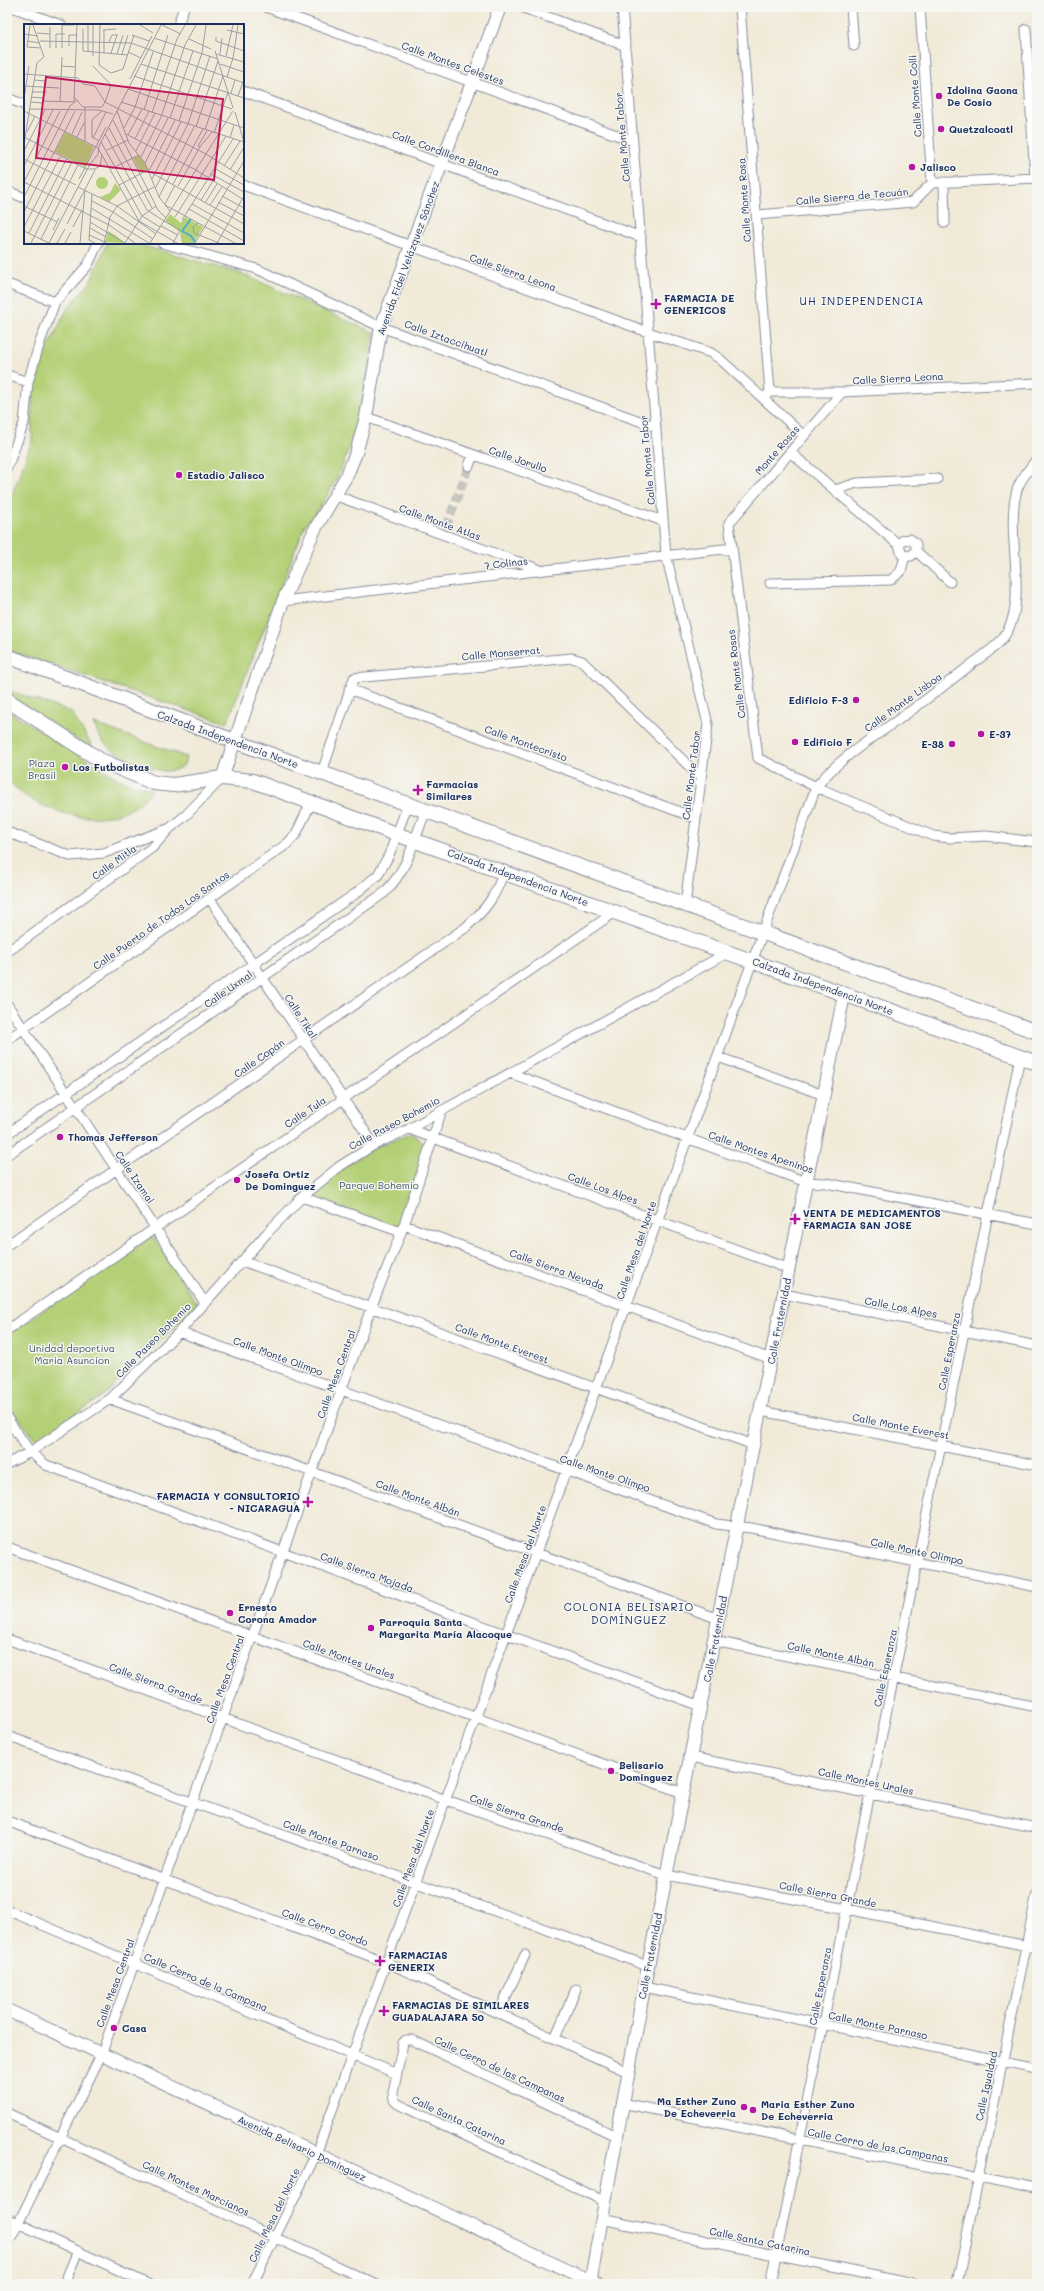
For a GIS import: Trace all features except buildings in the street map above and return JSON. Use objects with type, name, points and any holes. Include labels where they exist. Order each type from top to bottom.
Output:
[{"type":"main road","name":"Calzada Independencia Norte","points":[[7,656],[234,742],[322,772],[1037,1032]]},
{"type":"main road","name":"Calzada Independencia Norte","points":[[7,700],[100,760],[148,781],[174,785],[222,778],[253,781],[396,834],[504,871],[727,953],[753,960],[844,995],[1037,1063]]},
{"type":"street","points":[[12,7],[58,24]]},
{"type":"street","points":[[178,24],[184,7]]},
{"type":"street","name":"Calle Montes Celestes","points":[[266,7],[633,141]]},
{"type":"street","name":"Avenida Fidel Velázquez Sánchez","points":[[222,778],[283,601],[315,529],[347,475],[356,453],[366,417],[381,326],[500,7]]},
{"type":"street","points":[[521,7],[626,46]]},
{"type":"street","name":"Calle Monte Tabor","points":[[622,7],[666,555],[708,724],[685,905]]},
{"type":"street","name":"Calle Monte Rosa","points":[[740,7],[756,215],[767,396]]},
{"type":"street","points":[[851,7],[854,46]]},
{"type":"street","name":"Calle Monte Colli","points":[[920,7],[932,183]]},
{"type":"street","points":[[932,183],[1036,178],[1026,29]]},
{"type":"street","name":"Calle Cordillera Blanca","points":[[244,91],[641,237]]},
{"type":"street","points":[[7,98],[24,105]]},
{"type":"street","points":[[944,182],[945,223]]},
{"type":"street","name":"Calle Sierra de Tecuán","points":[[756,215],[913,202],[932,183]]},
{"type":"street","name":"Calle Sierra Leona","points":[[244,185],[648,332],[711,353],[767,396],[804,436]]},
{"type":"street","points":[[7,191],[24,198]]},
{"type":"street","points":[[7,468],[24,423],[28,382],[40,342],[55,302],[88,265],[98,244]]},
{"type":"street","name":"Calle Iztaccíhuatl","points":[[166,244],[256,269],[381,326],[656,427]]},
{"type":"street","points":[[7,284],[55,302]]},
{"type":"street","points":[[7,375],[28,382]]},
{"type":"street","name":"Calle Sierra Leona","points":[[767,396],[1037,383]]},
{"type":"street","name":"Monte Rosas","points":[[729,523],[842,392]]},
{"type":"street","name":"Calle Jorullo","points":[[366,417],[663,521]]},
{"type":"street","points":[[790,452],[899,545],[900,552],[905,556],[912,556],[916,551],[916,544],[910,539],[903,540],[899,545]]},
{"type":"street","points":[[469,466],[473,455]]},
{"type":"street","name":"Calle Monte Lisboa","points":[[753,960],[816,787],[842,760],[933,695],[1003,639],[1014,619],[1015,603],[1013,548],[1014,508],[1017,489],[1037,459]]},
{"type":"street","points":[[835,490],[857,483],[937,479]]},
{"type":"street","name":"Calle Monte Atlas","points":[[334,495],[445,531],[539,570]]},
{"type":"street","name":"Calle Monte Rosas","points":[[729,523],[758,758],[816,787]]},
{"type":"street","name":"7 Colinas","points":[[283,601],[732,548]]},
{"type":"street","points":[[916,551],[950,582]]},
{"type":"street","points":[[770,583],[890,580],[901,571],[905,556]]},
{"type":"street","name":"Calle Monserrat","points":[[322,772],[354,678],[572,658],[578,659],[701,778]]},
{"type":"street","name":"Calle Montecristo","points":[[349,689],[696,818]]},
{"type":"street","name":"Calle Mitla","points":[[7,952],[153,848],[169,829],[186,815],[222,778]]},
{"type":"street","points":[[816,787],[933,836],[950,838],[986,836],[1037,842]]},
{"type":"street","name":"Calle Puerto de Todos Los Santos","points":[[7,1040],[287,844],[296,834],[311,803]]},
{"type":"street","name":"Calle Uxmal","points":[[7,1134],[355,894],[378,874],[389,855],[408,804]]},
{"type":"street","name":"Calle Uxmal","points":[[7,1156],[384,893],[396,881],[416,841],[426,810]]},
{"type":"street","points":[[7,832],[70,856],[104,853],[169,829]]},
{"type":"street","name":"Calle Copán","points":[[7,1245],[465,928],[486,910],[493,899],[504,871]]},
{"type":"street","name":"Calle Tikal","points":[[210,899],[374,1145]]},
{"type":"street","name":"Calle Tula","points":[[7,1330],[615,912]]},
{"type":"street","name":"Calle Paseo Bohemio","points":[[7,1464],[30,1452],[110,1399],[179,1332],[302,1196],[340,1166],[374,1145],[409,1129],[727,953]]},
{"type":"street","name":"Calle Mesa del Norte","points":[[252,2284],[316,2154],[351,2054],[477,1718],[628,1306],[657,1220],[753,960]]},
{"type":"street","name":"Calle Fraternidad","points":[[593,2283],[604,2201],[648,1966],[844,995]]},
{"type":"street","name":"Calle Izamal","points":[[7,1004],[205,1303]]},
{"type":"street","name":"Calle Esperanza","points":[[770,2284],[824,2025],[1020,1056]]},
{"type":"street","points":[[718,1057],[824,1095]]},
{"type":"street","name":"Calle Montes Apeninos","points":[[510,1073],[806,1182],[826,1183],[1037,1224]]},
{"type":"street","name":"Calle Mesa Central","points":[[7,2246],[101,2054],[371,1308],[403,1229],[442,1110]]},
{"type":"street","name":"Calle Los Alpes","points":[[409,1129],[789,1269]]},
{"type":"street","name":"Calle Sierra Nevada","points":[[302,1196],[628,1306],[771,1359]]},
{"type":"street","name":"Calle Monte Everest","points":[[242,1261],[754,1445]]},
{"type":"street","name":"Calle Los Alpes","points":[[784,1294],[1037,1346]]},
{"type":"street","name":"Calle Monte Olimpo","points":[[179,1332],[716,1524],[736,1526],[1037,1587]]},
{"type":"street","name":"Calle Monte Albán","points":[[110,1399],[719,1619]]},
{"type":"street","name":"Calle Monte Everest","points":[[761,1411],[1037,1465]]},
{"type":"street","name":"Calle Sierra Mojada","points":[[7,1418],[30,1452],[46,1465],[701,1706]]},
{"type":"street","name":"Calle Montes Urales","points":[[7,1547],[683,1792]]},
{"type":"street","name":"Calle Sierra Grande","points":[[7,1639],[446,1800],[666,1875],[847,1909],[1037,1948]]},
{"type":"street","name":"Calle Monte Albán","points":[[714,1641],[1037,1707]]},
{"type":"street","name":"Calle Monte Parnaso","points":[[7,1736],[648,1966]]},
{"type":"street","name":"Calle Montes Urales","points":[[691,1758],[1037,1828]]},
{"type":"street","name":"Calle Cerro Gordo","points":[[7,1821],[386,1962],[499,2012],[628,2072]]},
{"type":"street","name":"Calle Igualdad","points":[[957,2284],[1037,1893]]},
{"type":"street","name":"Calle Cerro de la Campana","points":[[7,1910],[397,2074]]},
{"type":"street","points":[[499,2012],[525,1956]]},
{"type":"street","name":"Calle Monte Parnaso","points":[[644,1987],[1037,2069]]},
{"type":"street","points":[[555,2038],[576,1989]]},
{"type":"street","name":"Avenida Belisario Domínguez","points":[[7,2010],[593,2283]]},
{"type":"street","name":"Calle Cerro de las Campanas","points":[[397,2074],[403,2043],[406,2040],[412,2040],[616,2136]]},
{"type":"street","name":"Calle Santa Catarina","points":[[397,2074],[393,2093],[394,2100],[398,2104],[604,2201]]},
{"type":"street","name":"Calle Cerro de las Campanas","points":[[622,2103],[1037,2189]]},
{"type":"street","name":"Calle Montes Marcianos","points":[[7,2113],[375,2284]]},
{"type":"street","points":[[7,2218],[148,2284]]},
{"type":"street","name":"Calle Santa Catarina","points":[[601,2220],[914,2284]]},
{"type":"street","points":[[64,2284],[78,2251]]},
{"type":"green space","name":"Estadio Jalisco","points":[[107,244],[137,244],[242,274],[375,333],[360,410],[345,460],[321,505],[305,525],[227,723],[7,650],[7,508],[32,441],[32,394],[47,350],[67,309],[90,283]]},
{"type":"green space","points":[[7,690],[71,712],[96,752],[7,694]]},
{"type":"green space","name":"Plaza Brasil","points":[[7,710],[115,777],[134,785],[152,789],[139,804],[121,813],[101,817],[79,816],[58,811],[37,803],[20,792],[7,778]]},
{"type":"green space","points":[[93,723],[186,757],[184,765],[175,770],[164,771],[131,761],[115,752],[103,742]]},
{"type":"green space","name":"Parque Bohemio","points":[[411,1133],[425,1144],[424,1158],[399,1229],[307,1196],[347,1165],[375,1147]]},
{"type":"green space","name":"Unidad deportiva Maria Asuncion","points":[[153,1236],[197,1304],[106,1394],[36,1441],[7,1403],[7,1335]]},
{"type":"tunnel","points":[[446,527],[469,466]]},
{"type":"place","name":"Idolina Gaona De Cosio","points":[[939,96]]},
{"type":"place","name":"Quetzalcoatl","points":[[941,129]]},
{"type":"place","name":"Jalisco","points":[[912,167]]},
{"type":"place","name":"FARMACIA DE GENERICOS","points":[[656,304]]},
{"type":"place","name":"Estadio Jalisco","points":[[179,475]]},
{"type":"place","name":"Edificio F-3","points":[[856,700]]},
{"type":"place","name":"E-37","points":[[981,734]]},
{"type":"place","name":"Edificio F","points":[[795,742]]},
{"type":"place","name":"E-38","points":[[952,744]]},
{"type":"place","name":"Los Futbolistas","points":[[65,767]]},
{"type":"place","name":"Farmacias Similares","points":[[418,790]]},
{"type":"place","name":"Thomas Jefferson","points":[[60,1137]]},
{"type":"place","name":"Josefa Ortiz De Dominguez","points":[[237,1180]]},
{"type":"place","name":"VENTA DE MEDICAMENTOS FARMACIA SAN JOSE","points":[[795,1219]]},
{"type":"place","name":"FARMACIA Y CONSULTORIO - NICARAGUA","points":[[308,1502]]},
{"type":"place","name":"Ernesto Corona Amador","points":[[230,1613]]},
{"type":"place","name":"Parroquia Santa Margarita María Alacoque","points":[[371,1628]]},
{"type":"place","name":"Belisario Dominguez","points":[[611,1771]]},
{"type":"place","name":"FARMACIAS GENERIX","points":[[380,1961]]},
{"type":"place","name":"FARMACIAS DE SIMILARES GUADALAJARA 50","points":[[384,2011]]},
{"type":"place","name":"Casa","points":[[114,2028]]},
{"type":"place","name":"Ma Esther Zuno De Echeverria","points":[[744,2107]]},
{"type":"place","name":"Maria Esther Zuno De Echeverria","points":[[753,2110]]},
{"type":"district","name":"UH INDEPENDENCIA","points":[[862,300]]},
{"type":"district","name":"COLONIA BELISARIO DOMÍNGUEZ","points":[[629,1612]]}]
